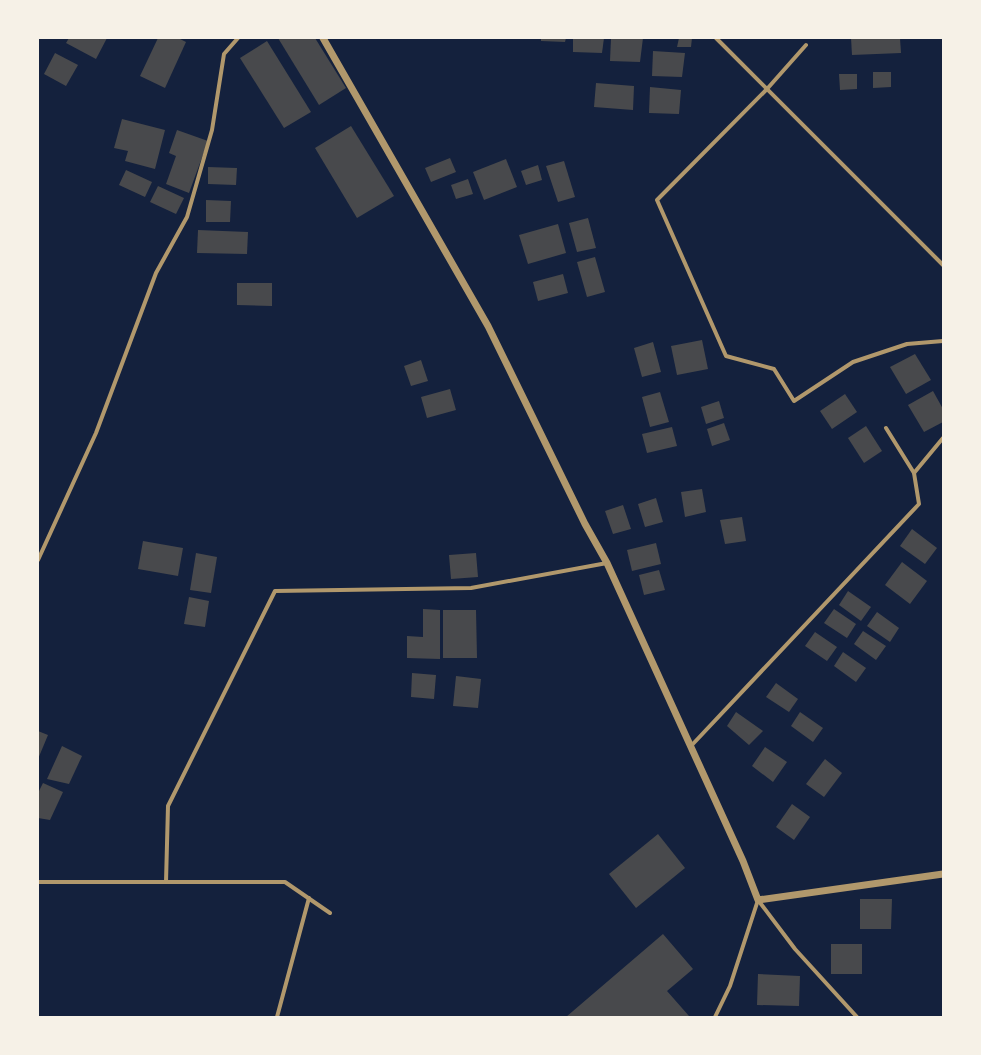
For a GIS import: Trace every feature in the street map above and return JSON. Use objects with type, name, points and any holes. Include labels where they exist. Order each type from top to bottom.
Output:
[{"type":"street","points":[[38,560],[96,432],[156,273],[187,217],[212,130],[224,54],[238,38]]},
{"type":"street","points":[[323,38],[488,326],[585,524],[607,563],[743,860],[758,900],[795,949],[857,1017]]},
{"type":"street","points":[[716,38],[943,265]]},
{"type":"street","points":[[806,45],[767,89],[657,200],[726,356],[774,369],[794,401],[853,362],[907,344],[943,341]]},
{"type":"street","points":[[691,746],[919,504],[914,473],[886,428]]},
{"type":"street","points":[[914,473],[943,438]]},
{"type":"street","points":[[166,882],[168,806],[275,591],[471,588],[607,563]]},
{"type":"street","points":[[758,900],[943,874]]},
{"type":"street","points":[[38,882],[285,882],[330,913]]},
{"type":"street","points":[[277,1017],[308,898]]},
{"type":"street","points":[[715,1017],[730,986],[758,900]]},
{"type":"building","points":[[69,38],[107,38],[96,59],[66,43]]},
{"type":"building","points":[[158,38],[178,38],[186,42],[165,88],[140,76]]},
{"type":"building","points":[[278,38],[315,38],[346,88],[319,105]]},
{"type":"building","points":[[541,38],[566,38],[565,42],[541,41]]},
{"type":"building","points":[[573,38],[604,38],[602,53],[573,52]]},
{"type":"building","points":[[611,38],[643,38],[640,62],[610,61]]},
{"type":"building","points":[[679,38],[692,38],[691,47],[677,47]]},
{"type":"building","points":[[851,38],[900,38],[901,53],[852,55]]},
{"type":"building","points":[[267,41],[311,112],[284,128],[240,58]]},
{"type":"building","points":[[653,51],[685,53],[682,77],[652,76]]},
{"type":"building","points":[[55,53],[78,65],[66,86],[44,74]]},
{"type":"building","points":[[873,72],[891,72],[891,87],[873,88]]},
{"type":"building","points":[[839,74],[857,74],[857,89],[840,90]]},
{"type":"building","points":[[596,83],[634,86],[633,110],[594,107]]},
{"type":"building","points":[[650,87],[681,90],[679,114],[649,113]]},
{"type":"building","points":[[122,119],[165,130],[155,169],[125,161],[128,151],[114,148]]},
{"type":"building","points":[[351,126],[394,196],[357,218],[315,148]]},
{"type":"building","points":[[177,130],[208,141],[189,193],[166,184],[176,156],[169,153]]},
{"type":"building","points":[[450,158],[456,172],[431,182],[425,168]]},
{"type":"building","points":[[506,159],[517,187],[484,200],[473,172]]},
{"type":"building","points":[[564,161],[575,197],[558,202],[546,166]]},
{"type":"building","points":[[538,165],[542,180],[526,185],[521,171]]},
{"type":"building","points":[[208,167],[237,168],[236,185],[208,184]]},
{"type":"building","points":[[126,170],[152,182],[145,197],[119,185]]},
{"type":"building","points":[[468,179],[473,194],[456,199],[451,185]]},
{"type":"building","points":[[158,186],[184,198],[176,214],[150,202]]},
{"type":"building","points":[[206,200],[231,201],[230,222],[206,222]]},
{"type":"building","points":[[588,218],[596,248],[577,252],[569,223]]},
{"type":"building","points":[[558,224],[566,253],[528,264],[519,235]]},
{"type":"building","points":[[198,230],[248,232],[247,254],[197,253]]},
{"type":"building","points":[[595,257],[605,292],[587,297],[577,262]]},
{"type":"building","points":[[563,274],[568,293],[538,301],[533,282]]},
{"type":"building","points":[[237,283],[272,283],[272,306],[237,305]]},
{"type":"building","points":[[702,340],[708,369],[677,375],[671,346]]},
{"type":"building","points":[[653,342],[661,372],[642,377],[634,348]]},
{"type":"building","points":[[915,354],[931,380],[906,394],[890,367]]},
{"type":"building","points":[[421,360],[428,381],[411,386],[404,366]]},
{"type":"building","points":[[450,389],[456,410],[427,418],[421,397]]},
{"type":"building","points":[[933,391],[943,409],[943,422],[924,432],[908,405]]},
{"type":"building","points":[[660,392],[669,422],[650,427],[642,397]]},
{"type":"building","points":[[845,394],[857,412],[832,429],[820,411]]},
{"type":"building","points":[[719,401],[724,418],[706,424],[701,407]]},
{"type":"building","points":[[724,423],[730,440],[712,446],[707,429]]},
{"type":"building","points":[[866,426],[882,451],[864,463],[848,438]]},
{"type":"building","points":[[672,427],[677,446],[647,453],[642,434]]},
{"type":"building","points":[[702,489],[706,512],[685,517],[681,492]]},
{"type":"building","points":[[656,498],[663,522],[645,527],[638,504]]},
{"type":"building","points":[[623,505],[631,529],[613,534],[605,511]]},
{"type":"building","points":[[742,517],[746,541],[725,544],[720,520]]},
{"type":"building","points":[[912,529],[937,548],[925,564],[900,546]]},
{"type":"building","points":[[143,541],[183,548],[178,576],[138,569]]},
{"type":"building","points":[[656,543],[661,564],[632,571],[627,550]]},
{"type":"building","points":[[196,553],[217,557],[211,593],[190,590]]},
{"type":"building","points":[[476,553],[478,577],[451,579],[449,555]]},
{"type":"building","points":[[902,562],[927,581],[910,604],[885,585]]},
{"type":"building","points":[[659,570],[665,590],[644,595],[639,575]]},
{"type":"building","points":[[848,591],[871,607],[861,621],[839,605]]},
{"type":"building","points":[[189,597],[209,601],[205,627],[184,624]]},
{"type":"building","points":[[423,609],[440,610],[440,659],[407,658],[407,636],[423,637]]},
{"type":"building","points":[[834,609],[856,624],[847,638],[824,623]]},
{"type":"building","points":[[443,610],[476,610],[477,658],[443,658]]},
{"type":"building","points":[[877,612],[899,628],[890,642],[867,626]]},
{"type":"building","points":[[863,631],[886,646],[876,660],[854,644]]},
{"type":"building","points":[[815,632],[837,647],[827,661],[805,646]]},
{"type":"building","points":[[843,652],[866,668],[856,682],[834,666]]},
{"type":"building","points":[[412,673],[436,675],[434,699],[411,697]]},
{"type":"building","points":[[456,676],[481,679],[478,708],[453,706]]},
{"type":"building","points":[[776,683],[798,699],[789,712],[766,697]]},
{"type":"building","points":[[736,712],[763,731],[749,745],[727,726]]},
{"type":"building","points":[[800,712],[823,728],[813,742],[791,726]]},
{"type":"building","points":[[38,731],[48,735],[38,759]]},
{"type":"building","points":[[62,746],[82,756],[69,784],[47,779]]},
{"type":"building","points":[[765,747],[787,762],[773,782],[752,766]]},
{"type":"building","points":[[825,759],[842,773],[824,797],[806,784]]},
{"type":"building","points":[[43,783],[63,792],[50,820],[38,818],[38,793]]},
{"type":"building","points":[[792,804],[810,817],[794,840],[776,827]]},
{"type":"building","points":[[658,834],[685,868],[636,908],[609,874]]},
{"type":"building","points":[[860,899],[892,899],[891,929],[860,929]]},
{"type":"building","points":[[663,934],[693,969],[667,991],[689,1016],[566,1017]]},
{"type":"building","points":[[831,944],[862,944],[862,974],[831,974]]},
{"type":"building","points":[[758,974],[800,976],[799,1006],[757,1005]]}]
